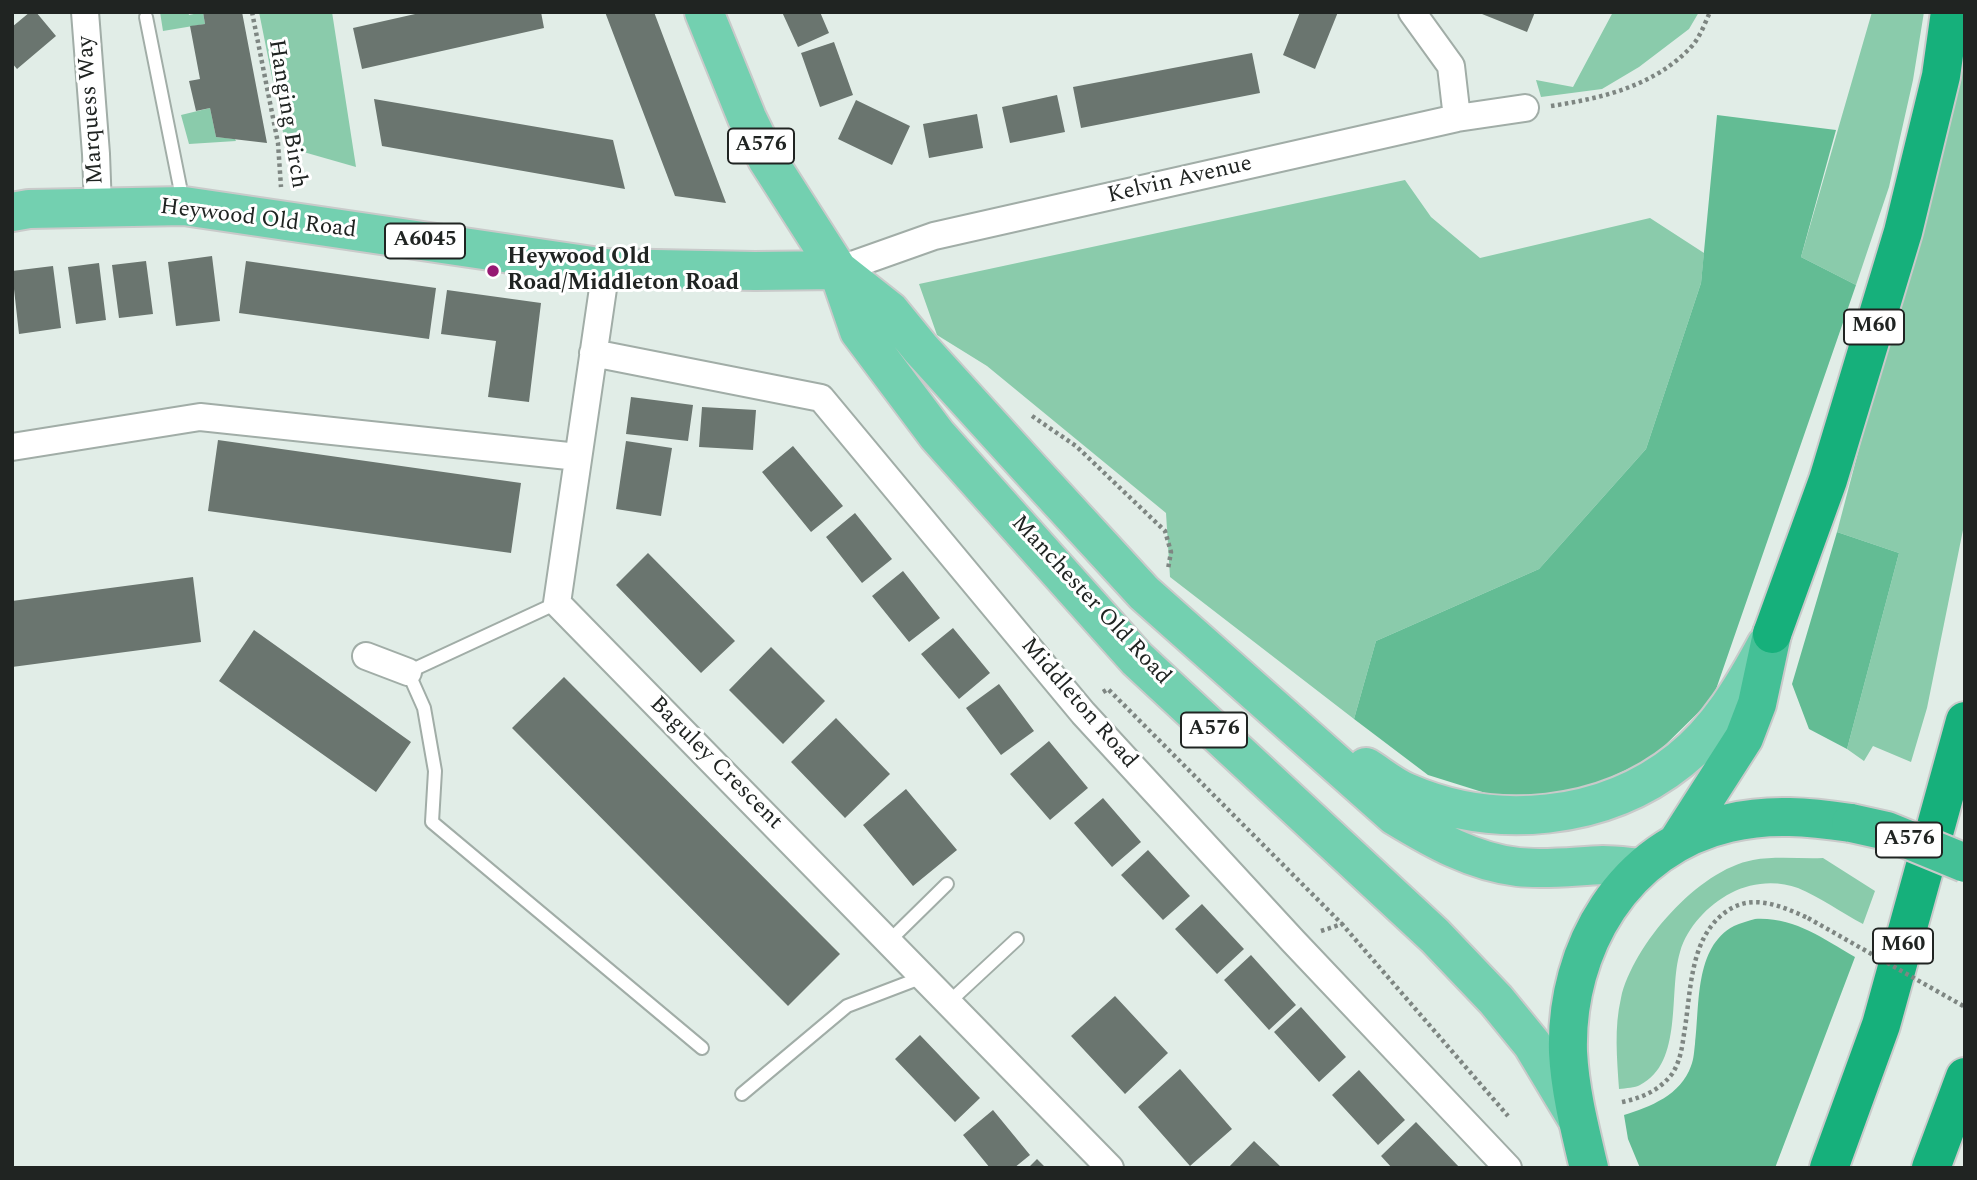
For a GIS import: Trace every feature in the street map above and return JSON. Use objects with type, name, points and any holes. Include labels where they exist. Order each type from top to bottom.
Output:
[{"type":"highway","name":"M60","points":[[1772,634],[1828,480],[1903,232],[1941,76],[1950,12]]},
{"type":"highway","points":[[1678,841],[1744,738],[1757,704],[1772,634]]},
{"type":"highway","name":"M60","points":[[1829,1168],[1881,1025],[1965,721]]},
{"type":"highway","name":"A576","points":[[1589,1168],[1577,1119],[1568,1052],[1579,965],[1594,929],[1614,897],[1641,868],[1678,841],[1730,822],[1791,816],[1851,823],[1887,831],[1965,863]]},
{"type":"highway","points":[[1931,1168],[1965,1077]]},
{"type":"main road","name":"Manchester Old Road","points":[[704,12],[767,159],[838,270],[859,331],[937,436],[1137,659],[1436,936],[1479,981],[1532,1044],[1577,1119]]},
{"type":"main road","name":"Heywood Old Road","points":[[12,212],[29,209],[184,206],[606,268],[838,270]]},
{"type":"main road","name":"Manchester Old Road","points":[[838,270],[890,311],[1020,459],[1144,593],[1395,816],[1431,838],[1475,857],[1516,867],[1559,869],[1604,865],[1641,868]]},
{"type":"main road","points":[[1269,706],[1405,792],[1483,813],[1520,816],[1564,813],[1608,801],[1644,785],[1681,760],[1712,727],[1743,687],[1772,634]]},
{"type":"street","name":"Marquess Way","points":[[85,12],[98,208]]},
{"type":"street","points":[[1412,12],[1451,66],[1457,118]]},
{"type":"street","name":"Kelvin Avenue","points":[[838,270],[934,236],[1457,118],[1525,108]]},
{"type":"street","points":[[557,603],[606,268]]},
{"type":"street","name":"Middleton Road","points":[[593,353],[821,398],[1079,708],[1293,942],[1508,1168]]},
{"type":"street","points":[[12,447],[200,417],[578,457]]},
{"type":"street","name":"Baguley Crescent","points":[[557,603],[1110,1168]]},
{"type":"street","points":[[366,656],[408,672]]},
{"type":"lane","points":[[146,17],[184,206]]},
{"type":"lane","points":[[557,603],[408,672],[424,708],[435,771],[432,822],[702,1048]]},
{"type":"lane","points":[[889,941],[947,884]]},
{"type":"lane","points":[[948,1003],[1017,939]]},
{"type":"lane","points":[[742,1094],[847,1006],[923,977]]},
{"type":"path","name":"Hanging Birch","points":[[252,12],[278,144],[284,221]]},
{"type":"path","points":[[1525,108],[1594,99],[1658,75],[1694,44],[1710,12]]},
{"type":"path","points":[[1022,410],[1076,446],[1165,531],[1171,552],[1167,570]]},
{"type":"path","points":[[1108,689],[1342,924],[1507,1116]]},
{"type":"path","points":[[1622,1102],[1642,1098],[1660,1087],[1672,1074],[1681,1057],[1698,951],[1716,920],[1737,905],[1756,901],[1774,903],[1808,918],[1965,1007]]},
{"type":"path","points":[[1293,942],[1342,924]]},
{"type":"green space","points":[[160,12],[188,12],[189,15],[203,12],[205,24],[163,31]]},
{"type":"green space","points":[[259,12],[332,12],[356,167],[286,147]]},
{"type":"green space","points":[[1613,12],[1699,12],[1689,29],[1639,67],[1602,89],[1541,97],[1536,80],[1573,87]]},
{"type":"green space","points":[[1872,12],[1924,12],[1913,80],[1889,187],[1856,285],[1801,257]]},
{"type":"green space","points":[[1965,12],[1965,520],[1927,708],[1911,762],[1873,746],[1864,761],[1847,749],[1899,553],[1837,532],[1953,93]]},
{"type":"green space","points":[[210,108],[216,137],[236,141],[189,144],[181,115]]},
{"type":"green space","points":[[1717,115],[1836,130],[1801,257],[1856,285],[1713,698],[1652,758],[1572,795],[1511,801],[1428,775],[1354,719],[1376,641],[1539,569],[1646,449],[1701,283]]},
{"type":"green space","points":[[1405,180],[1431,217],[1480,258],[1650,218],[1704,253],[1701,283],[1646,449],[1539,569],[1376,641],[1354,719],[1170,577],[1166,513],[987,366],[937,335],[919,284]]},
{"type":"green space","points":[[1837,532],[1899,553],[1847,749],[1809,729],[1792,684]]},
{"type":"green space","points":[[1823,858],[1875,891],[1863,924],[1798,888],[1781,884],[1747,886],[1722,898],[1700,918],[1683,943],[1677,968],[1669,1044],[1663,1060],[1654,1075],[1640,1085],[1619,1089],[1617,1032],[1621,998],[1639,955],[1671,913],[1711,878],[1732,867],[1761,859]]},
{"type":"green space","points":[[1755,919],[1783,921],[1795,925],[1855,957],[1775,1168],[1640,1168],[1628,1139],[1624,1115],[1664,1098],[1680,1085],[1693,1058],[1705,963],[1721,936],[1734,926]]},
{"type":"building","points":[[30,12],[36,12],[56,36],[17,69],[12,63],[12,27]]},
{"type":"building","points":[[203,12],[242,12],[267,143],[216,137],[210,108],[196,111],[189,81],[200,79],[190,26],[205,24]]},
{"type":"building","points":[[424,12],[541,12],[544,28],[362,69],[353,28]]},
{"type":"building","points":[[605,12],[654,12],[726,203],[675,196]]},
{"type":"building","points":[[782,12],[820,12],[829,33],[798,47]]},
{"type":"building","points":[[1300,12],[1338,12],[1315,69],[1283,55]]},
{"type":"building","points":[[1477,12],[1535,12],[1527,32]]},
{"type":"building","points":[[834,42],[853,95],[820,107],[801,53]]},
{"type":"building","points":[[1252,53],[1260,93],[1081,128],[1073,87]]},
{"type":"building","points":[[1057,95],[1065,132],[1010,143],[1002,107]]},
{"type":"building","points":[[374,99],[613,140],[625,189],[382,146]]},
{"type":"building","points":[[856,100],[910,126],[892,165],[838,139]]},
{"type":"building","points":[[977,114],[983,148],[929,158],[923,124]]},
{"type":"building","points":[[212,256],[220,321],[176,326],[168,262]]},
{"type":"building","points":[[146,261],[153,314],[119,318],[112,265]]},
{"type":"building","points":[[246,261],[436,288],[429,339],[239,313]]},
{"type":"building","points":[[99,263],[106,320],[76,324],[68,267]]},
{"type":"building","points":[[53,266],[61,328],[19,334],[12,271]]},
{"type":"building","points":[[447,290],[541,303],[529,402],[488,397],[496,341],[441,334]]},
{"type":"building","points":[[631,397],[693,405],[688,441],[626,434]]},
{"type":"building","points":[[702,407],[756,410],[753,450],[699,447]]},
{"type":"building","points":[[218,440],[521,483],[511,553],[208,511]]},
{"type":"building","points":[[626,441],[672,448],[661,516],[616,509]]},
{"type":"building","points":[[793,446],[843,506],[811,532],[762,472]]},
{"type":"building","points":[[855,513],[892,559],[862,583],[826,537]]},
{"type":"building","points":[[648,553],[735,641],[701,673],[616,585]]},
{"type":"building","points":[[903,571],[940,618],[909,642],[872,596]]},
{"type":"building","points":[[193,577],[201,642],[12,667],[12,601]]},
{"type":"building","points":[[953,628],[990,673],[959,699],[921,654]]},
{"type":"building","points":[[254,630],[411,742],[376,792],[219,681]]},
{"type":"building","points":[[771,647],[825,701],[783,744],[729,690]]},
{"type":"building","points":[[564,677],[840,954],[788,1006],[512,728]]},
{"type":"building","points":[[999,684],[1034,731],[1001,755],[966,708]]},
{"type":"building","points":[[836,718],[890,774],[845,818],[791,762]]},
{"type":"building","points":[[1049,741],[1088,788],[1050,820],[1010,774]]},
{"type":"building","points":[[906,789],[957,850],[913,886],[863,825]]},
{"type":"building","points":[[1103,798],[1141,842],[1112,867],[1074,823]]},
{"type":"building","points":[[1148,850],[1190,896],[1163,920],[1121,875]]},
{"type":"building","points":[[1202,904],[1244,949],[1217,974],[1175,929]]},
{"type":"building","points":[[1251,955],[1296,1005],[1269,1030],[1224,980]]},
{"type":"building","points":[[1115,996],[1168,1053],[1125,1094],[1071,1036]]},
{"type":"building","points":[[1301,1007],[1346,1057],[1319,1082],[1274,1032]]},
{"type":"building","points":[[920,1035],[980,1098],[955,1122],[895,1059]]},
{"type":"building","points":[[1180,1069],[1232,1129],[1190,1166],[1138,1107]]},
{"type":"building","points":[[1359,1070],[1405,1120],[1378,1145],[1332,1095]]},
{"type":"building","points":[[993,1110],[1030,1155],[1014,1168],[990,1168],[963,1135]]},
{"type":"building","points":[[1416,1122],[1460,1168],[1392,1168],[1381,1156]]},
{"type":"building","points":[[1254,1141],[1282,1168],[1228,1168]]},
{"type":"building","points":[[1037,1159],[1046,1168],[1028,1168]]},
{"type":"place","name":"Heywood Old Road/Middleton Road","points":[[493,271]]}]
